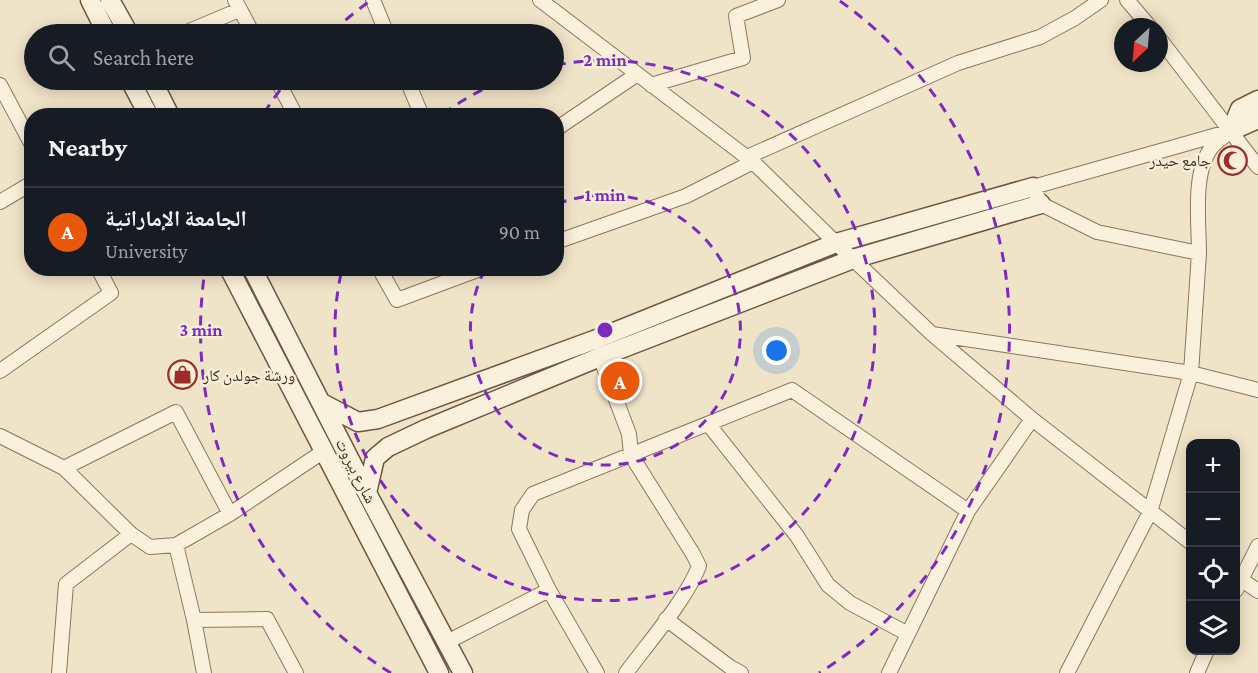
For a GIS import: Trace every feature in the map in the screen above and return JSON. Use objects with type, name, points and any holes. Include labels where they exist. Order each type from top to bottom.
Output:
[{"type":"street","points":[[90,0],[102,24]]},
{"type":"street","points":[[110,0],[123,24]]},
{"type":"street","points":[[373,0],[383,24]]},
{"type":"street","points":[[540,0],[636,75],[750,159],[932,334],[1032,419],[1186,538]]},
{"type":"street","points":[[651,85],[743,58],[736,16],[778,0]]},
{"type":"street","points":[[564,239],[686,196],[750,159],[958,63],[1040,37],[1101,0]]},
{"type":"street","points":[[1127,0],[1142,18]]},
{"type":"street","points":[[201,24],[237,5],[247,24]]},
{"type":"street","points":[[1168,50],[1258,167]]},
{"type":"street","points":[[564,124],[636,75]]},
{"type":"street","points":[[0,85],[24,129]]},
{"type":"street","points":[[135,90],[145,108]]},
{"type":"street","points":[[156,90],[162,108]]},
{"type":"street","points":[[282,90],[292,108]]},
{"type":"street","points":[[411,90],[419,108]]},
{"type":"street","points":[[1067,673],[1150,512],[1191,373],[1199,253],[1199,180],[1203,162],[1212,147],[1231,131],[1240,109],[1258,100]]},
{"type":"street","points":[[367,493],[375,458],[388,447],[597,348],[836,243],[1231,131],[1258,119]]},
{"type":"street","points":[[1033,187],[1041,204],[1097,232],[1199,253]]},
{"type":"street","points":[[0,202],[24,188]]},
{"type":"street","points":[[322,404],[358,422],[378,419],[597,348],[853,259],[1041,204]]},
{"type":"street","points":[[0,371],[111,293],[102,276]]},
{"type":"street","name":"شارع بيروت","points":[[233,276],[439,673]]},
{"type":"street","name":"شارع بيروت","points":[[256,276],[367,493],[463,673]]},
{"type":"street","points":[[384,276],[397,300],[462,276]]},
{"type":"street","points":[[932,334],[1191,373],[1258,390]]},
{"type":"street","points":[[597,348],[629,434],[630,455],[699,566],[666,619],[626,673]]},
{"type":"street","points":[[597,673],[549,590],[519,529],[522,510],[533,494],[792,390],[968,511]]},
{"type":"street","points":[[64,468],[176,412],[230,514]]},
{"type":"street","points":[[889,673],[968,511],[1032,419]]},
{"type":"street","points":[[358,422],[352,433],[355,447],[364,455],[375,458]]},
{"type":"street","points":[[709,424],[797,536],[828,585],[850,603],[908,634]]},
{"type":"street","points":[[0,436],[64,468],[131,534],[150,548],[176,545],[230,514],[324,451]]},
{"type":"street","points":[[58,673],[66,584],[131,534]]},
{"type":"street","points":[[176,545],[204,673]]},
{"type":"street","points":[[1240,577],[1258,546]]},
{"type":"street","points":[[1240,583],[1258,591]]},
{"type":"street","points":[[447,642],[549,590]]},
{"type":"street","points":[[194,620],[267,619],[296,673]]},
{"type":"street","points":[[666,619],[741,673]]},
{"type":"street","points":[[1197,673],[1205,655]]},
{"type":"place","name":"جامع حيدر","points":[[1232,160]]},
{"type":"place","name":"ورشة جولدن كار","points":[[182,375]]},
{"type":"place","name":"الجامعة الإماراتية","points":[[620,381]]}]
